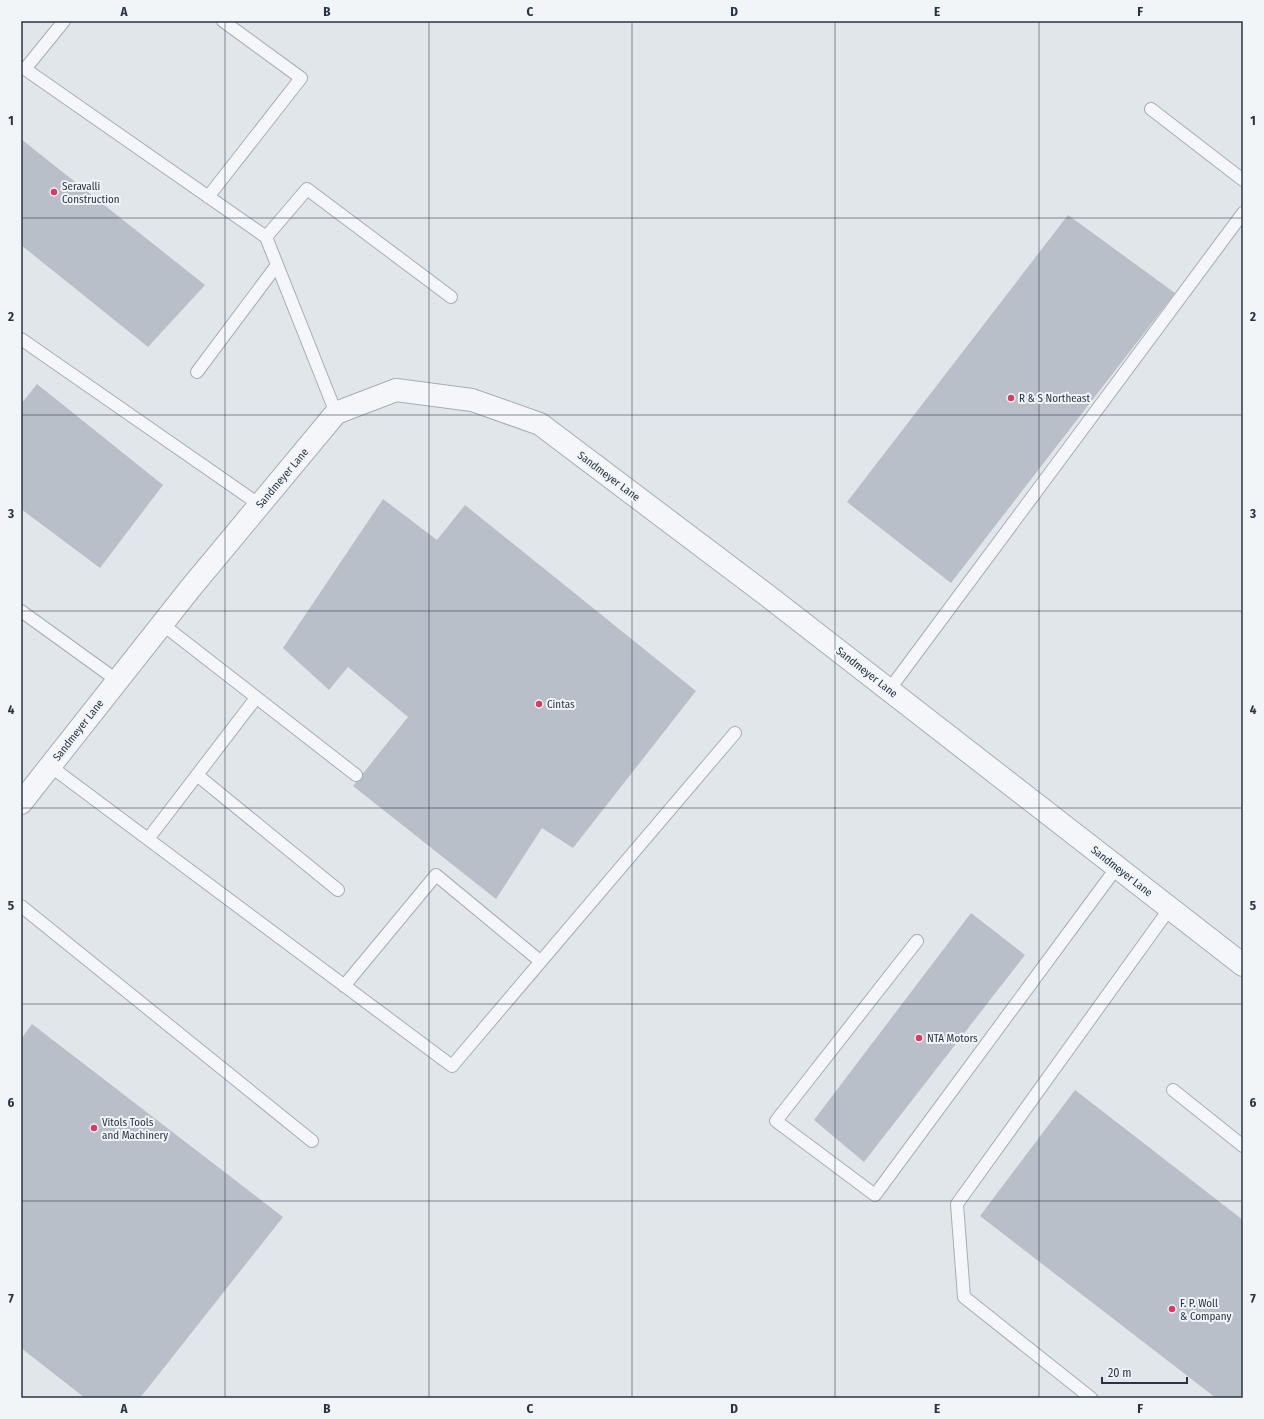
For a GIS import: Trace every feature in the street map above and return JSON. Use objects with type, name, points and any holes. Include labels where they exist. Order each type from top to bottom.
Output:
[{"type":"street","name":"Sandmeyer Lane","points":[[21,803],[162,624],[336,413],[396,390],[472,400],[540,424],[768,596],[1243,965]]},
{"type":"lane","points":[[64,21],[25,70],[266,237],[336,413]]},
{"type":"lane","points":[[208,197],[301,78],[223,21]]},
{"type":"lane","points":[[1151,109],[1243,180]]},
{"type":"lane","points":[[266,237],[307,189],[451,297]]},
{"type":"lane","points":[[889,690],[1243,213]]},
{"type":"lane","points":[[197,372],[277,265]]},
{"type":"lane","points":[[21,339],[260,505]]},
{"type":"lane","points":[[21,611],[118,681]]},
{"type":"lane","points":[[162,624],[356,775]]},
{"type":"lane","points":[[148,839],[256,698]]},
{"type":"lane","points":[[50,766],[452,1066],[735,732]]},
{"type":"lane","points":[[197,775],[338,890]]},
{"type":"lane","points":[[917,941],[776,1121],[875,1194],[1117,867]]},
{"type":"lane","points":[[344,986],[436,875],[540,961]]},
{"type":"lane","points":[[21,906],[312,1141]]},
{"type":"lane","points":[[1091,1398],[964,1297],[957,1204],[1170,908]]},
{"type":"lane","points":[[1173,1090],[1243,1146]]},
{"type":"building","name":"Seravalli Construction","points":[[21,139],[205,285],[148,347],[21,245]]},
{"type":"building","name":"R & S Northeast","points":[[1068,215],[1175,293],[951,583],[847,502]]},
{"type":"building","points":[[37,384],[163,485],[100,568],[21,509],[21,404]]},
{"type":"building","name":"Cintas","points":[[383,499],[437,540],[465,505],[696,691],[573,848],[542,828],[496,899],[353,786],[408,717],[348,667],[329,690],[283,648]]},
{"type":"building","name":"NTA Motors","points":[[971,913],[1025,955],[864,1162],[814,1120]]},
{"type":"building","name":"Vitols Tools and Machinery","points":[[32,1024],[283,1217],[140,1398],[85,1398],[21,1348],[21,1039]]},
{"type":"building","name":"F. P. Woll & Company","points":[[1075,1090],[1243,1220],[1243,1398],[1216,1398],[980,1216]]},
{"type":"place","name":"Seravalli Construction","points":[[54,192]]},
{"type":"place","name":"R & S Northeast","points":[[1011,398]]},
{"type":"place","name":"Cintas","points":[[539,704]]},
{"type":"place","name":"NTA Motors","points":[[919,1038]]},
{"type":"place","name":"Vitols Tools and Machinery","points":[[94,1128]]},
{"type":"place","name":"F. P. Woll & Company","points":[[1172,1309]]}]
